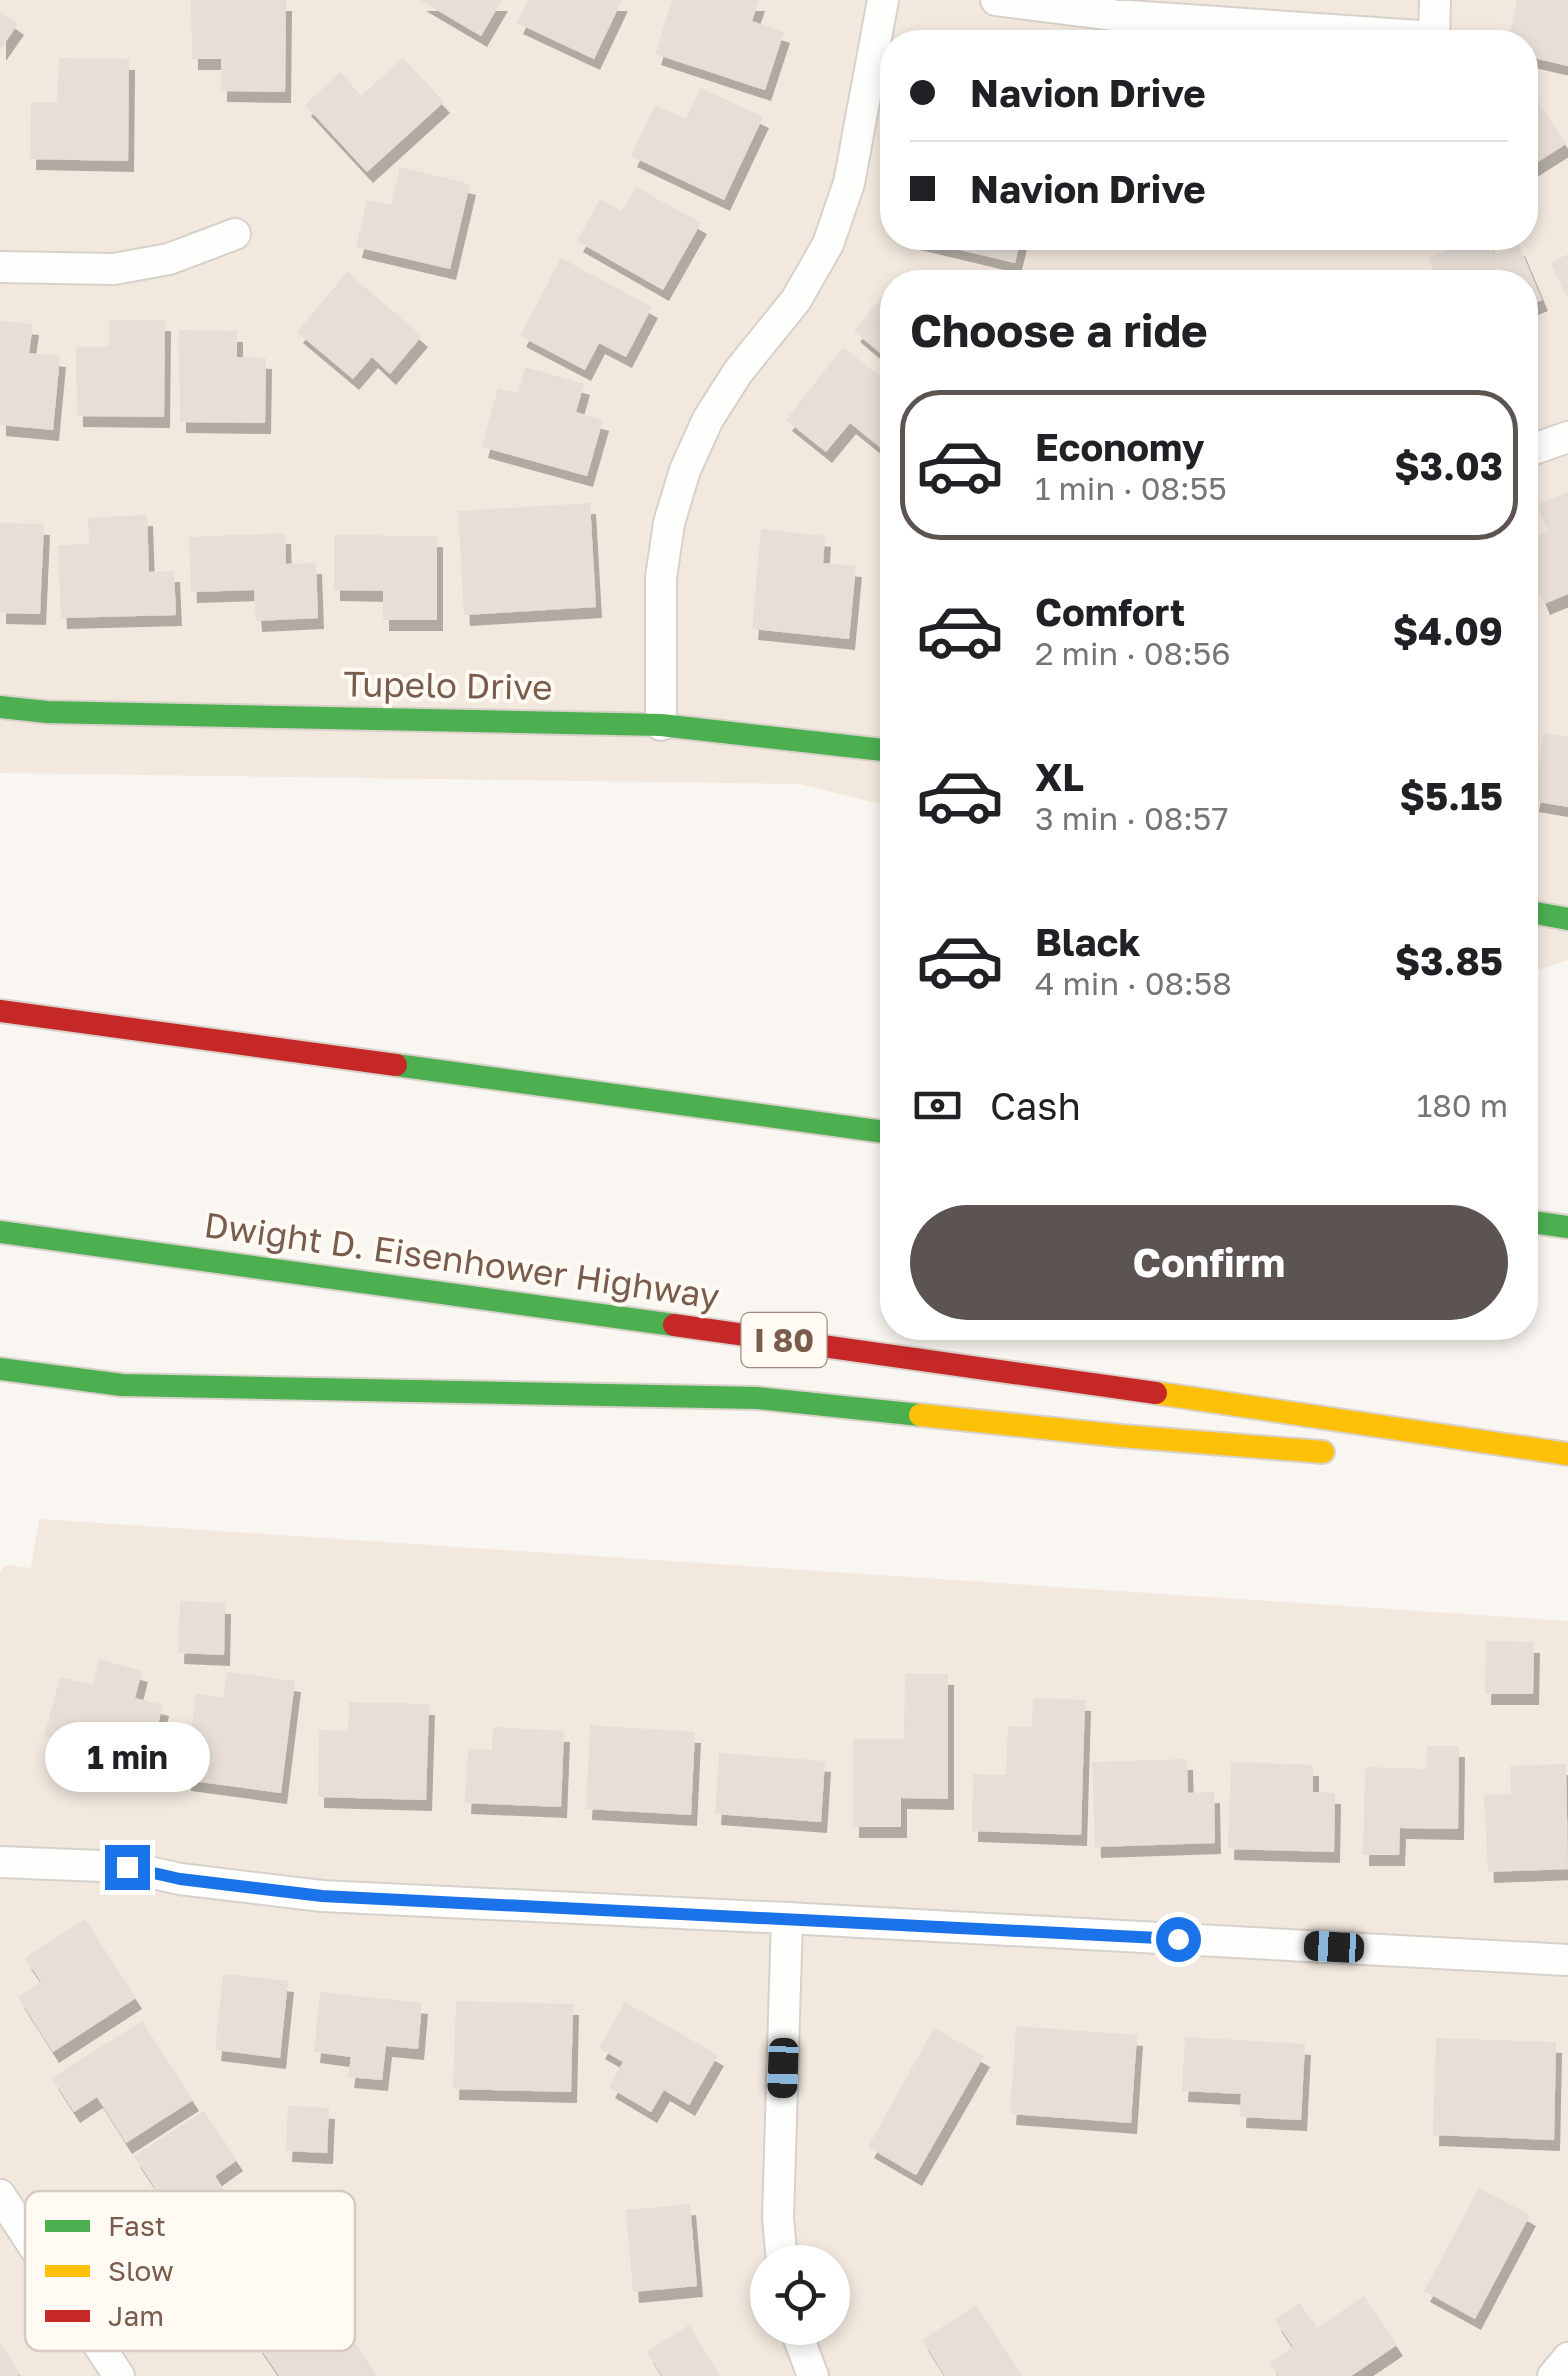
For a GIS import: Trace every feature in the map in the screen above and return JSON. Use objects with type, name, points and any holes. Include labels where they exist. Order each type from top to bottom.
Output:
[{"type":"main road","name":"Tupelo Drive","points":[[0,707],[47,712],[662,725],[880,750]]},
{"type":"main road","points":[[1538,913],[1568,919]]},
{"type":"main road","points":[[0,1011],[880,1130]]},
{"type":"main road","points":[[1538,1223],[1568,1227]]},
{"type":"main road","name":"Dwight D. Eisenhower Highway","points":[[0,1232],[922,1359],[1568,1454]]},
{"type":"main road","points":[[0,1368],[122,1384],[757,1398],[1122,1436],[1355,1454]]},
{"type":"main road","points":[[1490,1466],[1568,1472]]},
{"type":"street","points":[[662,725],[661,578],[670,522],[685,470],[708,419],[738,372],[796,300],[828,244],[849,183],[882,0]]},
{"type":"street","points":[[996,0],[1114,16],[1327,30]]},
{"type":"street","points":[[1434,30],[1435,0]]},
{"type":"street","points":[[0,267],[114,269],[170,259],[234,234]]},
{"type":"street","points":[[1538,447],[1568,437]]},
{"type":"street","points":[[0,1862],[127,1867],[180,1879],[322,1896],[1568,1960]]},
{"type":"street","points":[[780,2245],[787,1918]]},
{"type":"street","points":[[0,2195],[25,2233]]},
{"type":"street","points":[[801,2345],[813,2376]]},
{"type":"street","points":[[103,2351],[120,2376]]},
{"type":"street","points":[[1553,2376],[1568,2358]]},
{"type":"shaded area","points":[[0,0],[1568,0],[1568,960],[1538,970],[1538,270],[880,270],[880,804],[799,784],[0,773]]},
{"type":"shaded area","points":[[39,1519],[1568,1621],[1568,2376],[0,2376],[0,1572],[6,1565],[31,1568]]},
{"type":"building","points":[[191,0],[286,0],[285,92],[221,91],[221,59],[192,59]]},
{"type":"building","points":[[420,0],[502,0],[481,36]]},
{"type":"building","points":[[528,0],[622,0],[594,59],[517,23]]},
{"type":"building","points":[[672,0],[759,0],[752,21],[784,32],[765,90],[655,54]]},
{"type":"building","points":[[1517,0],[1568,0],[1568,66],[1538,59],[1538,30],[1511,30]]},
{"type":"building","points":[[0,11],[18,24],[0,50]]},
{"type":"building","points":[[59,58],[129,59],[128,161],[30,159],[31,102],[57,102]]},
{"type":"building","points":[[403,58],[444,102],[367,172],[305,105],[340,72],[361,96]]},
{"type":"building","points":[[701,88],[763,117],[724,200],[631,156],[655,105],[686,119]]},
{"type":"building","points":[[1538,101],[1566,144],[1538,162]]},
{"type":"building","points":[[400,167],[470,184],[450,269],[356,247],[367,200],[391,205]]},
{"type":"building","points":[[636,187],[701,223],[663,290],[577,241],[600,199],[622,211]]},
{"type":"building","points":[[960,250],[1018,250],[1015,263]]},
{"type":"building","points":[[1448,250],[1493,250],[1495,255],[1521,250],[1529,270],[1433,270],[1428,258]]},
{"type":"building","points":[[1568,254],[1568,299],[1550,263]]},
{"type":"building","points":[[561,258],[652,307],[626,357],[599,343],[585,370],[520,336]]},
{"type":"building","points":[[347,272],[422,336],[390,374],[372,357],[353,379],[297,332]]},
{"type":"building","points":[[880,299],[880,353],[854,331]]},
{"type":"building","points":[[109,320],[165,320],[164,417],[77,416],[76,347],[109,347]]},
{"type":"building","points":[[0,321],[33,324],[29,353],[60,356],[53,430],[0,425]]},
{"type":"building","points":[[179,330],[237,331],[237,357],[266,358],[265,423],[180,422]]},
{"type":"building","points":[[843,347],[880,376],[880,447],[850,423],[826,452],[786,420]]},
{"type":"building","points":[[525,367],[584,384],[576,412],[603,420],[587,476],[482,447],[498,388],[518,393]]},
{"type":"building","points":[[1568,492],[1568,594],[1544,604],[1538,589],[1538,535],[1548,531],[1538,505]]},
{"type":"building","points":[[590,503],[596,607],[464,615],[458,511]]},
{"type":"building","points":[[147,515],[149,572],[174,571],[176,615],[61,618],[58,545],[89,544],[88,518]]},
{"type":"building","points":[[0,523],[44,524],[40,614],[0,613]]},
{"type":"building","points":[[761,529],[825,536],[823,563],[856,566],[849,639],[752,629]]},
{"type":"building","points":[[285,533],[286,564],[316,563],[318,618],[256,621],[254,590],[191,592],[189,537]]},
{"type":"building","points":[[334,535],[437,536],[437,620],[383,620],[383,591],[334,590]]},
{"type":"building","points":[[1544,733],[1568,737],[1568,807],[1538,802]]},
{"type":"building","points":[[180,1601],[225,1603],[224,1655],[178,1653]]},
{"type":"building","points":[[1486,1641],[1534,1642],[1533,1694],[1485,1694]]},
{"type":"building","points":[[99,1659],[142,1671],[135,1698],[163,1705],[148,1763],[44,1736],[60,1677],[93,1685]]},
{"type":"building","points":[[227,1672],[295,1681],[281,1793],[185,1780],[196,1694],[223,1698]]},
{"type":"building","points":[[905,1674],[948,1674],[948,1799],[901,1798],[901,1827],[853,1827],[853,1739],[904,1739]]},
{"type":"building","points":[[1033,1698],[1085,1700],[1081,1835],[972,1831],[973,1774],[1006,1775],[1008,1726],[1032,1727]]},
{"type":"building","points":[[349,1702],[429,1704],[426,1800],[318,1797],[319,1730],[348,1731]]},
{"type":"building","points":[[590,1725],[695,1732],[691,1815],[586,1809]]},
{"type":"building","points":[[493,1727],[564,1731],[561,1807],[465,1803],[468,1749],[492,1750]]},
{"type":"building","points":[[1427,1746],[1459,1746],[1458,1829],[1400,1828],[1399,1855],[1363,1855],[1365,1767],[1427,1769]]},
{"type":"building","points":[[719,1753],[825,1761],[821,1822],[715,1814]]},
{"type":"building","points":[[1187,1759],[1188,1793],[1214,1792],[1215,1843],[1095,1847],[1092,1762]]},
{"type":"building","points":[[1231,1762],[1313,1765],[1313,1792],[1335,1793],[1334,1852],[1228,1849]]},
{"type":"building","points":[[1566,1764],[1568,1869],[1488,1872],[1484,1795],[1511,1794],[1510,1766]]},
{"type":"building","points":[[85,1919],[136,1998],[53,2052],[18,1997],[41,1982],[25,1958]]},
{"type":"building","points":[[223,1974],[288,1981],[280,2058],[215,2050]]},
{"type":"building","points":[[320,1992],[422,2003],[418,2049],[386,2046],[382,2080],[348,2077],[351,2057],[314,2052]]},
{"type":"building","points":[[456,2001],[573,2004],[571,2092],[453,2089]]},
{"type":"building","points":[[625,2002],[718,2055],[689,2105],[664,2090],[651,2112],[609,2087],[623,2062],[599,2048]]},
{"type":"building","points":[[142,2021],[193,2100],[126,2143],[97,2097],[74,2112],[52,2078]]},
{"type":"building","points":[[1016,2026],[1137,2035],[1131,2123],[1010,2114]]},
{"type":"building","points":[[934,2028],[984,2056],[916,2175],[868,2147]]},
{"type":"building","points":[[1185,2037],[1305,2044],[1301,2120],[1240,2117],[1241,2094],[1182,2091]]},
{"type":"building","points":[[1436,2038],[1556,2042],[1554,2140],[1433,2135]]},
{"type":"building","points":[[288,2106],[329,2108],[327,2153],[286,2151]]},
{"type":"building","points":[[204,2111],[237,2160],[215,2176],[225,2191],[150,2191],[155,2188],[134,2156]]},
{"type":"building","points":[[1479,2188],[1530,2215],[1475,2319],[1424,2291]]},
{"type":"building","points":[[690,2204],[697,2286],[633,2292],[626,2210]]},
{"type":"building","points":[[1364,2296],[1397,2345],[1351,2376],[1279,2376],[1270,2362],[1293,2347],[1275,2320],[1300,2303],[1317,2328]]},
{"type":"building","points":[[976,2305],[1022,2376],[945,2376],[922,2340]]},
{"type":"building","points":[[689,2325],[720,2376],[662,2376],[647,2352]]},
{"type":"building","points":[[0,2343],[20,2374],[17,2376],[0,2376]]},
{"type":"building","points":[[355,2343],[377,2376],[279,2376],[262,2351],[355,2351]]},
{"type":"traffic: fast","points":[[0,707],[47,712],[661,725],[880,750]]},
{"type":"traffic: fast","points":[[1538,913],[1568,919]]},
{"type":"traffic: fast","points":[[396,1065],[880,1131]]},
{"type":"traffic: fast","points":[[1538,1223],[1568,1227]]},
{"type":"traffic: fast","points":[[0,1232],[674,1325]]},
{"type":"traffic: fast","points":[[0,1369],[122,1385],[757,1398],[920,1415]]},
{"type":"traffic: slow","points":[[1156,1393],[1568,1454]]},
{"type":"traffic: slow","points":[[920,1415],[1323,1452]]},
{"type":"traffic: jam","points":[[0,1011],[396,1065]]},
{"type":"traffic: jam","points":[[674,1325],[1156,1393]]},
{"type":"route","points":[[127,1867],[180,1879],[322,1896],[1178,1939]]}]
